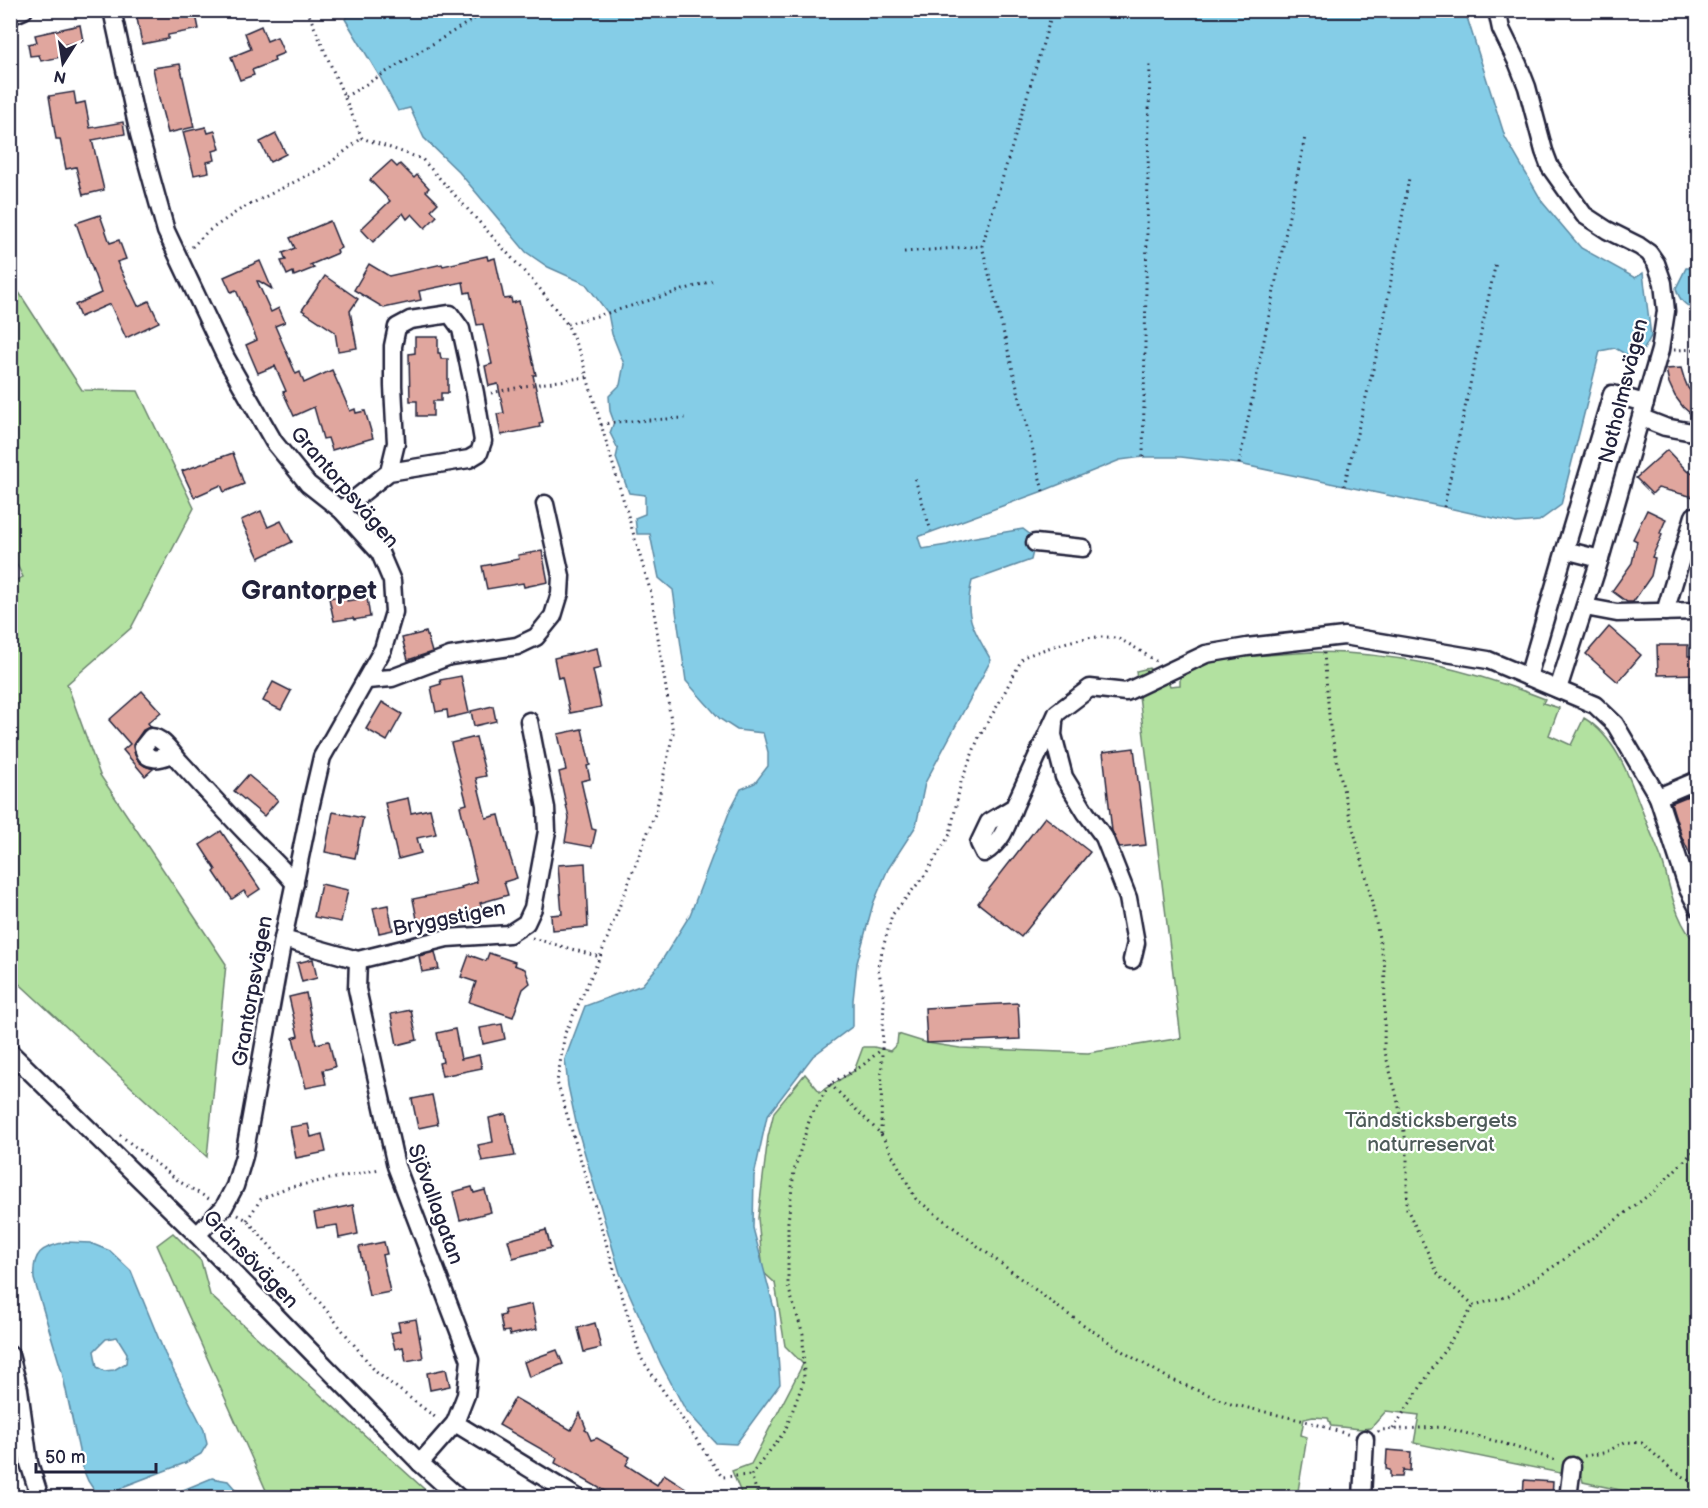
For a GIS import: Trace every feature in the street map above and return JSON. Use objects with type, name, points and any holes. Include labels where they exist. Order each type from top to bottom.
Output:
[{"type":"street","points":[[10,16],[24,10]]},
{"type":"street","name":"Grantorpsvägen","points":[[112,10],[139,134],[166,231],[226,358],[274,442],[308,484],[341,510],[380,553],[392,581],[394,612],[383,649],[322,757],[284,939],[244,1156],[235,1186],[224,1207],[197,1235]]},
{"type":"street","name":"Notholmsvägen","points":[[1497,10],[1501,29],[1527,87],[1550,167],[1584,215],[1607,230],[1640,246],[1649,254],[1656,263],[1663,283],[1666,311],[1660,350],[1643,410],[1600,559],[1558,689]]},
{"type":"street","points":[[341,510],[389,472],[469,459],[479,453],[483,441],[476,398],[461,328],[450,314],[410,320],[397,327],[393,346],[396,443],[389,472]]},
{"type":"street","points":[[1528,677],[1612,394],[1643,410],[1665,427],[1698,433]]},
{"type":"street","points":[[367,680],[392,678],[450,656],[517,646],[536,638],[553,616],[560,593],[561,576],[545,504]]},
{"type":"street","points":[[1665,612],[1694,516]]},
{"type":"street","points":[[1035,543],[1083,548]]},
{"type":"street","points":[[1565,550],[1600,559]]},
{"type":"street","points":[[1585,607],[1617,613],[1698,611]]},
{"type":"street","points":[[1014,807],[1057,713],[1090,688],[1126,692],[1206,654],[1344,636],[1488,660],[1595,705],[1615,724],[1658,797],[1688,889],[1698,908]]},
{"type":"street","points":[[1054,719],[1053,735],[1064,777],[1104,837],[1128,897],[1136,943],[1132,960]]},
{"type":"street","name":"Bryggstigen","points":[[284,939],[358,960],[447,938],[509,934],[526,924],[533,908],[547,831],[546,808],[529,721]]},
{"type":"street","points":[[172,754],[236,823],[283,868],[295,884]]},
{"type":"street","points":[[1658,797],[1698,780]]},
{"type":"street","name":"Sjövallagatan","points":[[358,960],[357,988],[396,1166],[470,1360],[466,1395],[455,1423],[420,1463]]},
{"type":"street","name":"Gränsövägen","points":[[15,1045],[420,1463],[459,1497]]},
{"type":"street","points":[[10,1355],[20,1389],[29,1463],[40,1497]]},
{"type":"street","points":[[455,1423],[578,1497]]},
{"type":"street","points":[[1362,1497],[1365,1439]]},
{"type":"street","points":[[1568,1497],[1572,1466]]},
{"type":"path","points":[[307,10],[363,138],[422,159],[540,289],[567,324],[581,356],[651,592],[673,733],[656,811],[600,957],[565,1033],[557,1082],[641,1358],[722,1477],[751,1475],[785,1431],[804,1380],[803,1334],[788,1287],[788,1222],[794,1171],[810,1118],[830,1084],[862,1066],[882,1049]]},
{"type":"path","points":[[1042,491],[982,246],[1053,10]]},
{"type":"path","points":[[345,98],[477,17]]},
{"type":"path","points":[[1143,457],[1150,62]]},
{"type":"path","points":[[1239,464],[1305,137]]},
{"type":"path","points":[[179,259],[207,232],[241,209],[326,166],[363,138]]},
{"type":"path","points":[[1344,486],[1381,337],[1409,178]]},
{"type":"path","points":[[904,252],[982,246]]},
{"type":"path","points":[[1444,507],[1496,262]]},
{"type":"path","points":[[567,324],[712,281]]},
{"type":"path","points":[[1660,350],[1698,349]]},
{"type":"path","points":[[476,398],[497,391],[587,377]]},
{"type":"path","points":[[601,425],[614,422],[685,418]]},
{"type":"path","points":[[915,479],[931,531]]},
{"type":"path","points":[[881,1134],[884,1000],[878,966],[892,915],[925,875],[950,834],[961,782],[979,737],[1023,657],[1087,638],[1117,639],[1172,669]]},
{"type":"path","points":[[1323,638],[1330,727],[1346,802],[1369,888],[1385,968],[1384,1049],[1407,1146],[1407,1209],[1439,1276],[1474,1305]]},
{"type":"path","points":[[521,927],[530,938],[600,957]]},
{"type":"path","points":[[10,1030],[15,1045]]},
{"type":"path","points":[[830,1084],[881,1134],[916,1199],[1062,1310],[1125,1353],[1170,1379],[1231,1404],[1309,1422],[1365,1439],[1380,1430],[1442,1427],[1499,1442],[1572,1466],[1581,1456],[1604,1453],[1625,1442],[1642,1443],[1672,1470],[1691,1481],[1698,1482]]},
{"type":"path","points":[[115,1131],[180,1182],[247,1220],[323,1306],[376,1372],[435,1417],[455,1423]]},
{"type":"path","points":[[1393,1430],[1474,1305],[1509,1296],[1562,1261],[1654,1191],[1698,1147]]},
{"type":"path","points":[[247,1220],[261,1199],[286,1188],[396,1166]]},
{"type":"path","points":[[751,1475],[759,1497]]},
{"type":"green space","points":[[11,280],[82,390],[138,391],[194,508],[131,628],[67,684],[100,775],[226,964],[207,1157],[11,976],[10,583],[23,577],[10,551]]},
{"type":"green space","name":"Tändsticksbergets naturreservat","points":[[1312,652],[1373,655],[1431,664],[1488,679],[1545,699],[1543,703],[1559,708],[1549,735],[1571,745],[1584,718],[1605,736],[1627,773],[1662,860],[1679,915],[1697,944],[1698,1232],[1695,1235],[1698,1239],[1697,1497],[1652,1497],[1583,1482],[1577,1470],[1565,1474],[1414,1443],[1419,1415],[1386,1411],[1371,1428],[1361,1429],[1331,1426],[1328,1418],[1304,1419],[1301,1435],[1307,1437],[1297,1497],[743,1498],[732,1471],[751,1464],[803,1364],[785,1346],[775,1283],[763,1272],[758,1218],[768,1137],[774,1112],[805,1074],[820,1092],[854,1071],[863,1047],[890,1051],[897,1044],[898,1034],[927,1043],[960,1048],[1088,1053],[1181,1038],[1136,671],[1149,668],[1157,676],[1167,677],[1170,686],[1180,685],[1180,674],[1183,669],[1235,657]]},
{"type":"green space","points":[[173,1233],[201,1261],[210,1295],[433,1497],[269,1497],[157,1245]]},
{"type":"water","points":[[353,10],[1465,11],[1505,137],[1543,203],[1581,248],[1635,278],[1643,273],[1651,336],[1642,353],[1632,358],[1615,348],[1600,351],[1561,505],[1539,521],[1516,523],[1239,464],[1181,457],[1143,457],[1120,460],[918,537],[922,549],[1023,529],[1032,536],[1035,543],[1031,560],[972,581],[969,604],[972,623],[991,660],[925,783],[916,826],[888,869],[873,904],[857,963],[853,1026],[813,1056],[767,1116],[754,1176],[753,1228],[775,1312],[780,1384],[736,1444],[716,1443],[685,1409],[661,1364],[620,1273],[577,1127],[565,1059],[585,1006],[642,985],[659,965],[690,915],[730,810],[741,789],[755,783],[768,766],[768,752],[763,733],[737,730],[720,719],[686,681],[673,590],[659,578],[650,534],[637,534],[635,518],[645,514],[645,495],[629,493],[616,458],[618,449],[610,433],[614,422],[610,411],[609,396],[620,385],[624,364],[612,334],[608,313],[586,284],[548,267],[526,252],[459,172],[424,138],[410,108],[398,111],[345,19]]},
{"type":"water","points":[[1686,268],[1697,268],[1697,310],[1683,302],[1676,288]]},
{"type":"water","points":[[66,1242],[90,1243],[110,1251],[131,1271],[165,1354],[204,1430],[207,1444],[201,1454],[185,1463],[125,1486],[115,1493],[94,1490],[83,1469],[62,1372],[34,1279],[35,1263],[40,1252]],"holes":[[[117,1337],[127,1353],[126,1363],[114,1370],[104,1371],[97,1367],[94,1351],[106,1339]]]},
{"type":"water","points":[[212,1478],[228,1481],[242,1497],[166,1497]]},
{"type":"building","points":[[150,10],[195,10],[199,29],[168,35],[168,39],[142,44],[136,13]]},
{"type":"building","points":[[80,25],[83,41],[58,46],[61,57],[41,61],[39,55],[30,56],[28,44],[37,42],[35,35]]},
{"type":"building","points":[[261,26],[267,41],[277,37],[284,53],[274,57],[275,61],[252,70],[254,75],[240,80],[231,57],[251,49],[245,33]]},
{"type":"building","points":[[180,64],[194,127],[168,133],[153,68]]},
{"type":"building","points":[[74,92],[76,104],[85,102],[90,128],[123,122],[125,134],[92,140],[104,190],[83,195],[76,167],[66,169],[60,139],[56,139],[49,96]]},
{"type":"building","points":[[206,127],[208,133],[215,131],[220,149],[213,151],[215,160],[207,162],[209,172],[194,175],[183,132]]},
{"type":"building","points":[[276,134],[286,154],[270,162],[260,142]]},
{"type":"building","points":[[391,161],[397,167],[400,164],[414,178],[417,175],[429,188],[426,191],[438,203],[431,210],[437,216],[425,228],[412,214],[407,219],[403,213],[373,242],[361,229],[390,201],[370,180]]},
{"type":"building","points":[[100,215],[110,243],[119,240],[126,259],[117,262],[138,306],[149,301],[159,322],[126,338],[110,304],[80,317],[75,305],[101,293],[76,223]]},
{"type":"building","points":[[330,221],[341,248],[337,250],[338,253],[310,265],[314,268],[294,276],[293,272],[287,275],[281,261],[286,260],[283,253],[295,248],[290,238]]},
{"type":"building","points":[[487,256],[488,260],[495,258],[504,299],[511,298],[512,303],[519,301],[536,375],[533,375],[543,422],[539,423],[540,427],[501,435],[497,414],[504,413],[498,384],[489,386],[485,366],[492,364],[483,324],[477,325],[470,292],[465,293],[463,282],[419,291],[421,300],[384,308],[354,290],[369,264],[389,276]]},
{"type":"building","points":[[260,261],[272,289],[257,281],[271,312],[279,308],[285,322],[275,326],[296,374],[300,372],[304,383],[332,370],[350,411],[355,409],[356,413],[365,411],[373,438],[332,450],[328,438],[323,439],[314,407],[294,416],[275,366],[258,373],[246,345],[257,340],[236,290],[231,292],[224,277]]},
{"type":"building","points":[[325,276],[358,299],[350,311],[357,348],[338,351],[335,332],[302,310]]},
{"type":"building","points":[[415,337],[438,337],[438,353],[441,359],[448,359],[448,393],[441,393],[441,401],[433,401],[433,416],[417,416],[417,401],[410,401],[409,354],[415,353]]},
{"type":"building","points":[[1681,368],[1688,388],[1698,400],[1698,420],[1683,407],[1669,383],[1666,369]]},
{"type":"building","points":[[1667,450],[1687,471],[1698,474],[1698,498],[1658,488],[1652,494],[1636,478]]},
{"type":"building","points":[[233,453],[244,484],[224,492],[221,485],[194,497],[182,471]]},
{"type":"building","points":[[1647,510],[1666,519],[1652,557],[1655,558],[1651,576],[1633,602],[1627,602],[1612,591],[1632,563],[1637,541],[1633,539]]},
{"type":"building","points":[[261,511],[268,527],[281,521],[292,542],[259,558],[241,520]]},
{"type":"building","points":[[542,551],[548,582],[524,587],[523,583],[487,589],[482,566],[519,559],[518,555]]},
{"type":"building","points":[[346,595],[347,601],[367,598],[370,617],[334,621],[329,598]]},
{"type":"building","points":[[1609,627],[1641,655],[1618,682],[1586,654]]},
{"type":"building","points":[[426,632],[432,652],[408,660],[402,638]]},
{"type":"building","points":[[1657,645],[1688,645],[1688,656],[1698,656],[1698,674],[1658,675]]},
{"type":"building","points":[[597,648],[601,668],[593,670],[601,707],[570,713],[562,677],[558,678],[554,658]]},
{"type":"building","points":[[461,676],[469,713],[448,718],[447,710],[436,712],[431,687],[441,684],[440,680]]},
{"type":"building","points":[[273,682],[291,691],[281,710],[263,701]]},
{"type":"building","points":[[142,691],[161,712],[148,723],[151,727],[143,730],[133,745],[139,762],[153,769],[145,776],[123,750],[130,744],[109,720]]},
{"type":"building","points":[[382,702],[402,714],[387,741],[366,729]]},
{"type":"building","points":[[493,706],[496,721],[474,726],[471,711]]},
{"type":"building","points":[[582,729],[590,765],[587,766],[590,779],[581,781],[592,829],[596,830],[592,847],[565,842],[569,818],[559,772],[566,770],[558,734]]},
{"type":"building","points":[[476,737],[486,776],[476,778],[486,818],[499,815],[517,878],[504,882],[508,895],[480,903],[482,908],[418,924],[413,899],[462,889],[461,887],[477,882],[460,806],[467,804],[451,743]]},
{"type":"building","points":[[1134,748],[1146,845],[1120,848],[1112,831],[1103,752]]},
{"type":"building","points":[[248,775],[278,800],[264,816],[234,791]]},
{"type":"building","points":[[1693,794],[1698,805],[1698,872],[1681,835],[1671,803]]},
{"type":"building","points":[[408,798],[411,813],[430,809],[436,834],[417,838],[421,853],[398,859],[385,803]]},
{"type":"building","points":[[333,812],[363,818],[355,858],[325,852]]},
{"type":"building","points":[[1045,817],[1090,852],[1021,937],[978,903]]},
{"type":"building","points":[[221,831],[260,889],[248,897],[244,891],[232,899],[200,845]]},
{"type":"building","points":[[585,863],[588,927],[552,930],[551,915],[562,914],[558,865]]},
{"type":"building","points":[[321,884],[348,890],[341,922],[314,917]]},
{"type":"building","points":[[388,905],[393,930],[379,933],[373,908]]},
{"type":"building","points":[[435,952],[439,969],[422,972],[419,956]]},
{"type":"building","points":[[489,953],[515,962],[514,965],[525,969],[530,983],[523,989],[513,1017],[469,1002],[476,982],[461,977],[469,955],[486,961]]},
{"type":"building","points":[[313,959],[317,978],[302,982],[297,963]]},
{"type":"building","points":[[306,993],[316,1044],[329,1041],[335,1067],[323,1070],[326,1084],[306,1088],[293,1038],[298,1036],[289,997]]},
{"type":"building","points":[[1018,1003],[1020,1039],[927,1043],[925,1008]]},
{"type":"building","points":[[411,1010],[417,1040],[397,1045],[391,1014]]},
{"type":"building","points":[[502,1024],[505,1039],[483,1044],[480,1028]]},
{"type":"building","points":[[455,1029],[461,1059],[479,1055],[482,1068],[442,1076],[439,1063],[443,1062],[437,1033]]},
{"type":"building","points":[[432,1095],[438,1124],[418,1128],[412,1099]]},
{"type":"building","points":[[506,1114],[515,1156],[482,1161],[478,1145],[493,1142],[489,1118]]},
{"type":"building","points":[[308,1124],[311,1137],[322,1134],[326,1152],[296,1158],[290,1127]]},
{"type":"building","points":[[472,1187],[474,1193],[485,1190],[491,1212],[460,1220],[453,1192]]},
{"type":"building","points":[[353,1205],[358,1234],[339,1238],[337,1225],[317,1228],[314,1213]]},
{"type":"building","points":[[546,1230],[551,1248],[513,1258],[508,1240]]},
{"type":"building","points":[[384,1242],[387,1254],[382,1255],[390,1292],[369,1296],[359,1247]]},
{"type":"building","points":[[532,1304],[537,1329],[510,1335],[509,1331],[503,1332],[500,1316],[505,1315],[504,1310]]},
{"type":"building","points":[[416,1319],[423,1358],[406,1361],[403,1347],[395,1349],[391,1333],[400,1331],[398,1322]]},
{"type":"building","points":[[595,1323],[601,1348],[584,1352],[578,1328]]},
{"type":"building","points":[[557,1350],[563,1364],[529,1377],[524,1362]]},
{"type":"building","points":[[446,1369],[450,1386],[430,1390],[427,1373]]},
{"type":"building","points":[[515,1398],[571,1430],[580,1413],[591,1440],[597,1438],[630,1457],[626,1465],[657,1485],[664,1474],[687,1489],[682,1497],[615,1497],[555,1463],[557,1458],[499,1425]]},
{"type":"building","points":[[1387,1450],[1411,1452],[1410,1471],[1403,1470],[1402,1477],[1390,1477],[1390,1470],[1386,1469]]},
{"type":"building","points":[[1524,1480],[1553,1482],[1552,1497],[1523,1497]]},
{"type":"district","name":"Grantorpet","points":[[309,590]]}]
